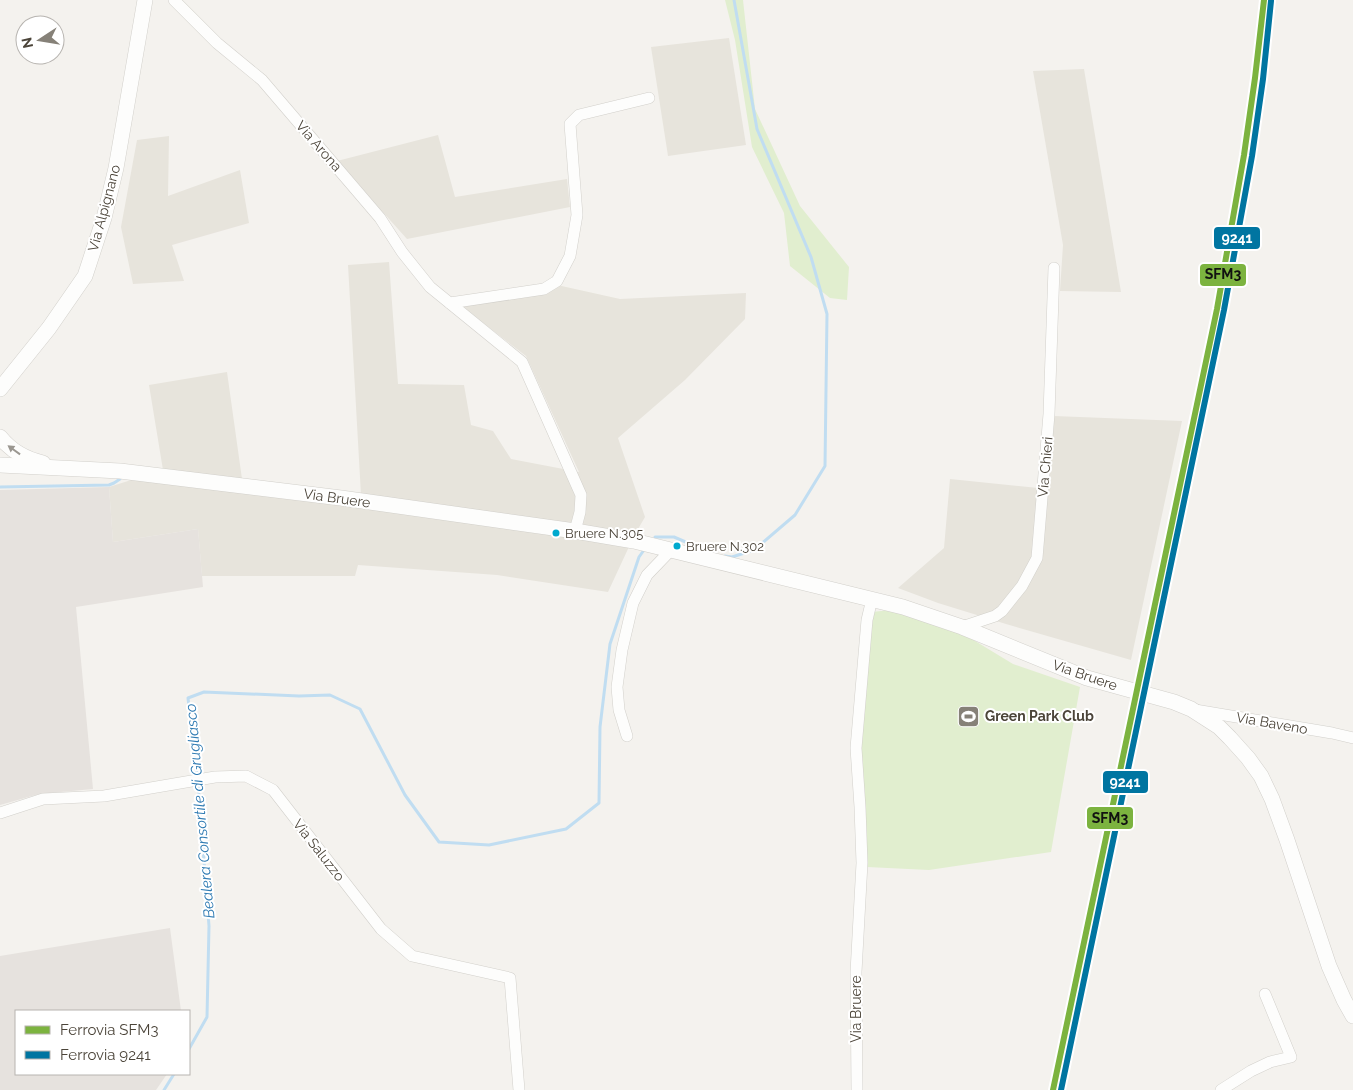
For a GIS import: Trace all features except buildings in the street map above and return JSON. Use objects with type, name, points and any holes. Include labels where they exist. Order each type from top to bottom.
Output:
[{"type":"street","name":"Via Alpignano","points":[[2,389],[49,328],[85,276],[104,218],[116,168],[145,0]]},
{"type":"street","name":"Via Arona","points":[[174,0],[216,44],[262,80],[380,218],[402,252],[430,287],[522,362],[581,495],[580,512],[575,531]]},
{"type":"street","points":[[450,303],[544,289],[557,281],[570,256],[577,215],[570,124],[579,115],[649,98]]},
{"type":"street","name":"Via Chieri","points":[[962,627],[995,616],[1002,611],[1022,586],[1037,558],[1049,414],[1054,268]]},
{"type":"street","points":[[0,437],[11,449],[29,460],[64,468]]},
{"type":"street","name":"Via Bruere","points":[[0,465],[120,471],[157,475],[341,498],[634,541],[902,607],[962,627],[1087,678],[1174,702],[1191,709],[1207,719],[1230,738],[1261,776],[1288,840],[1329,966],[1353,1016]]},
{"type":"street","points":[[0,471],[15,467]]},
{"type":"street","points":[[627,736],[619,710],[617,687],[622,650],[633,603],[647,575],[671,550]]},
{"type":"street","name":"Via Bruere","points":[[858,1090],[856,972],[862,863],[856,748],[867,620],[872,599]]},
{"type":"street","name":"Via Baveno","points":[[1191,709],[1353,738]]},
{"type":"street","name":"Via Saluzzo","points":[[0,813],[43,799],[104,796],[215,777],[246,776],[273,790],[381,929],[412,956],[510,978],[519,1090]]},
{"type":"street","points":[[1221,1090],[1250,1071],[1270,1062],[1291,1057],[1264,994]]},
{"type":"shaded area","points":[[729,38],[746,145],[668,156],[651,47]]},
{"type":"shaded area","points":[[1084,69],[1121,292],[1060,291],[1063,245],[1033,71]]},
{"type":"shaded area","points":[[438,135],[455,197],[567,179],[570,207],[407,239],[337,161]]},
{"type":"shaded area","points":[[169,136],[168,196],[240,170],[249,223],[172,245],[184,281],[133,284],[121,227],[137,140]]},
{"type":"shaded area","points":[[389,262],[398,384],[464,385],[471,425],[493,431],[511,459],[579,472],[526,356],[461,306],[557,285],[620,299],[746,293],[745,319],[685,380],[618,438],[645,517],[608,592],[497,575],[358,565],[355,576],[202,576],[198,529],[113,542],[109,487],[163,470],[149,385],[227,372],[242,479],[361,495],[348,265]]},
{"type":"shaded area","points":[[1054,416],[1182,421],[1131,660],[938,603],[898,588],[944,548],[950,479],[1038,488]]},
{"type":"shaded area","points":[[109,487],[113,542],[198,529],[203,587],[76,607],[93,789],[39,794],[0,805],[0,490]]},
{"type":"shaded area","points":[[170,928],[181,1010],[15,1010],[15,1075],[166,1075],[156,1090],[0,1090],[0,956]]},
{"type":"green space","points":[[725,0],[743,0],[755,109],[800,206],[849,267],[847,300],[830,298],[790,266],[784,213],[752,147],[735,40]]},
{"type":"green space","name":"Green Park Club","points":[[919,607],[1013,664],[1080,687],[1051,852],[929,870],[867,867],[860,744],[872,612]]},
{"type":"waterway","name":"Bealera Consortile di Grugliasco","points":[[725,556],[732,557],[754,550],[795,515],[825,466],[827,314],[811,257],[757,129],[734,0]]},
{"type":"waterway","points":[[0,487],[109,485],[120,479]]},
{"type":"waterway","name":"Bealera Consortile di Grugliasco","points":[[655,537],[674,537],[709,552]]},
{"type":"waterway","name":"Bealera Consortile di Grugliasco","points":[[197,777],[188,698],[204,692],[299,696],[330,695],[360,709],[405,795],[439,842],[489,845],[566,829],[599,803],[600,727],[610,644],[639,557],[644,550]]},
{"type":"waterway","name":"Bealera Consortile di Grugliasco","points":[[190,1047],[207,1017],[209,926],[198,783]]},
{"type":"waterway","name":"Bealera Consortile di Grugliasco","points":[[164,1090],[173,1075]]},
{"type":"rail line","name":"SFM3","points":[[1053,1090],[1217,309],[1244,155],[1264,0]]},
{"type":"rail line","name":"9241","points":[[1061,1090],[1224,310],[1252,156],[1263,79],[1271,1]]},
{"type":"place","name":"Bruere N.305","points":[[556,533]]},
{"type":"place","name":"Bruere N.302","points":[[677,546]]},
{"type":"place","name":"Green Park Club","points":[[969,716]]}]
